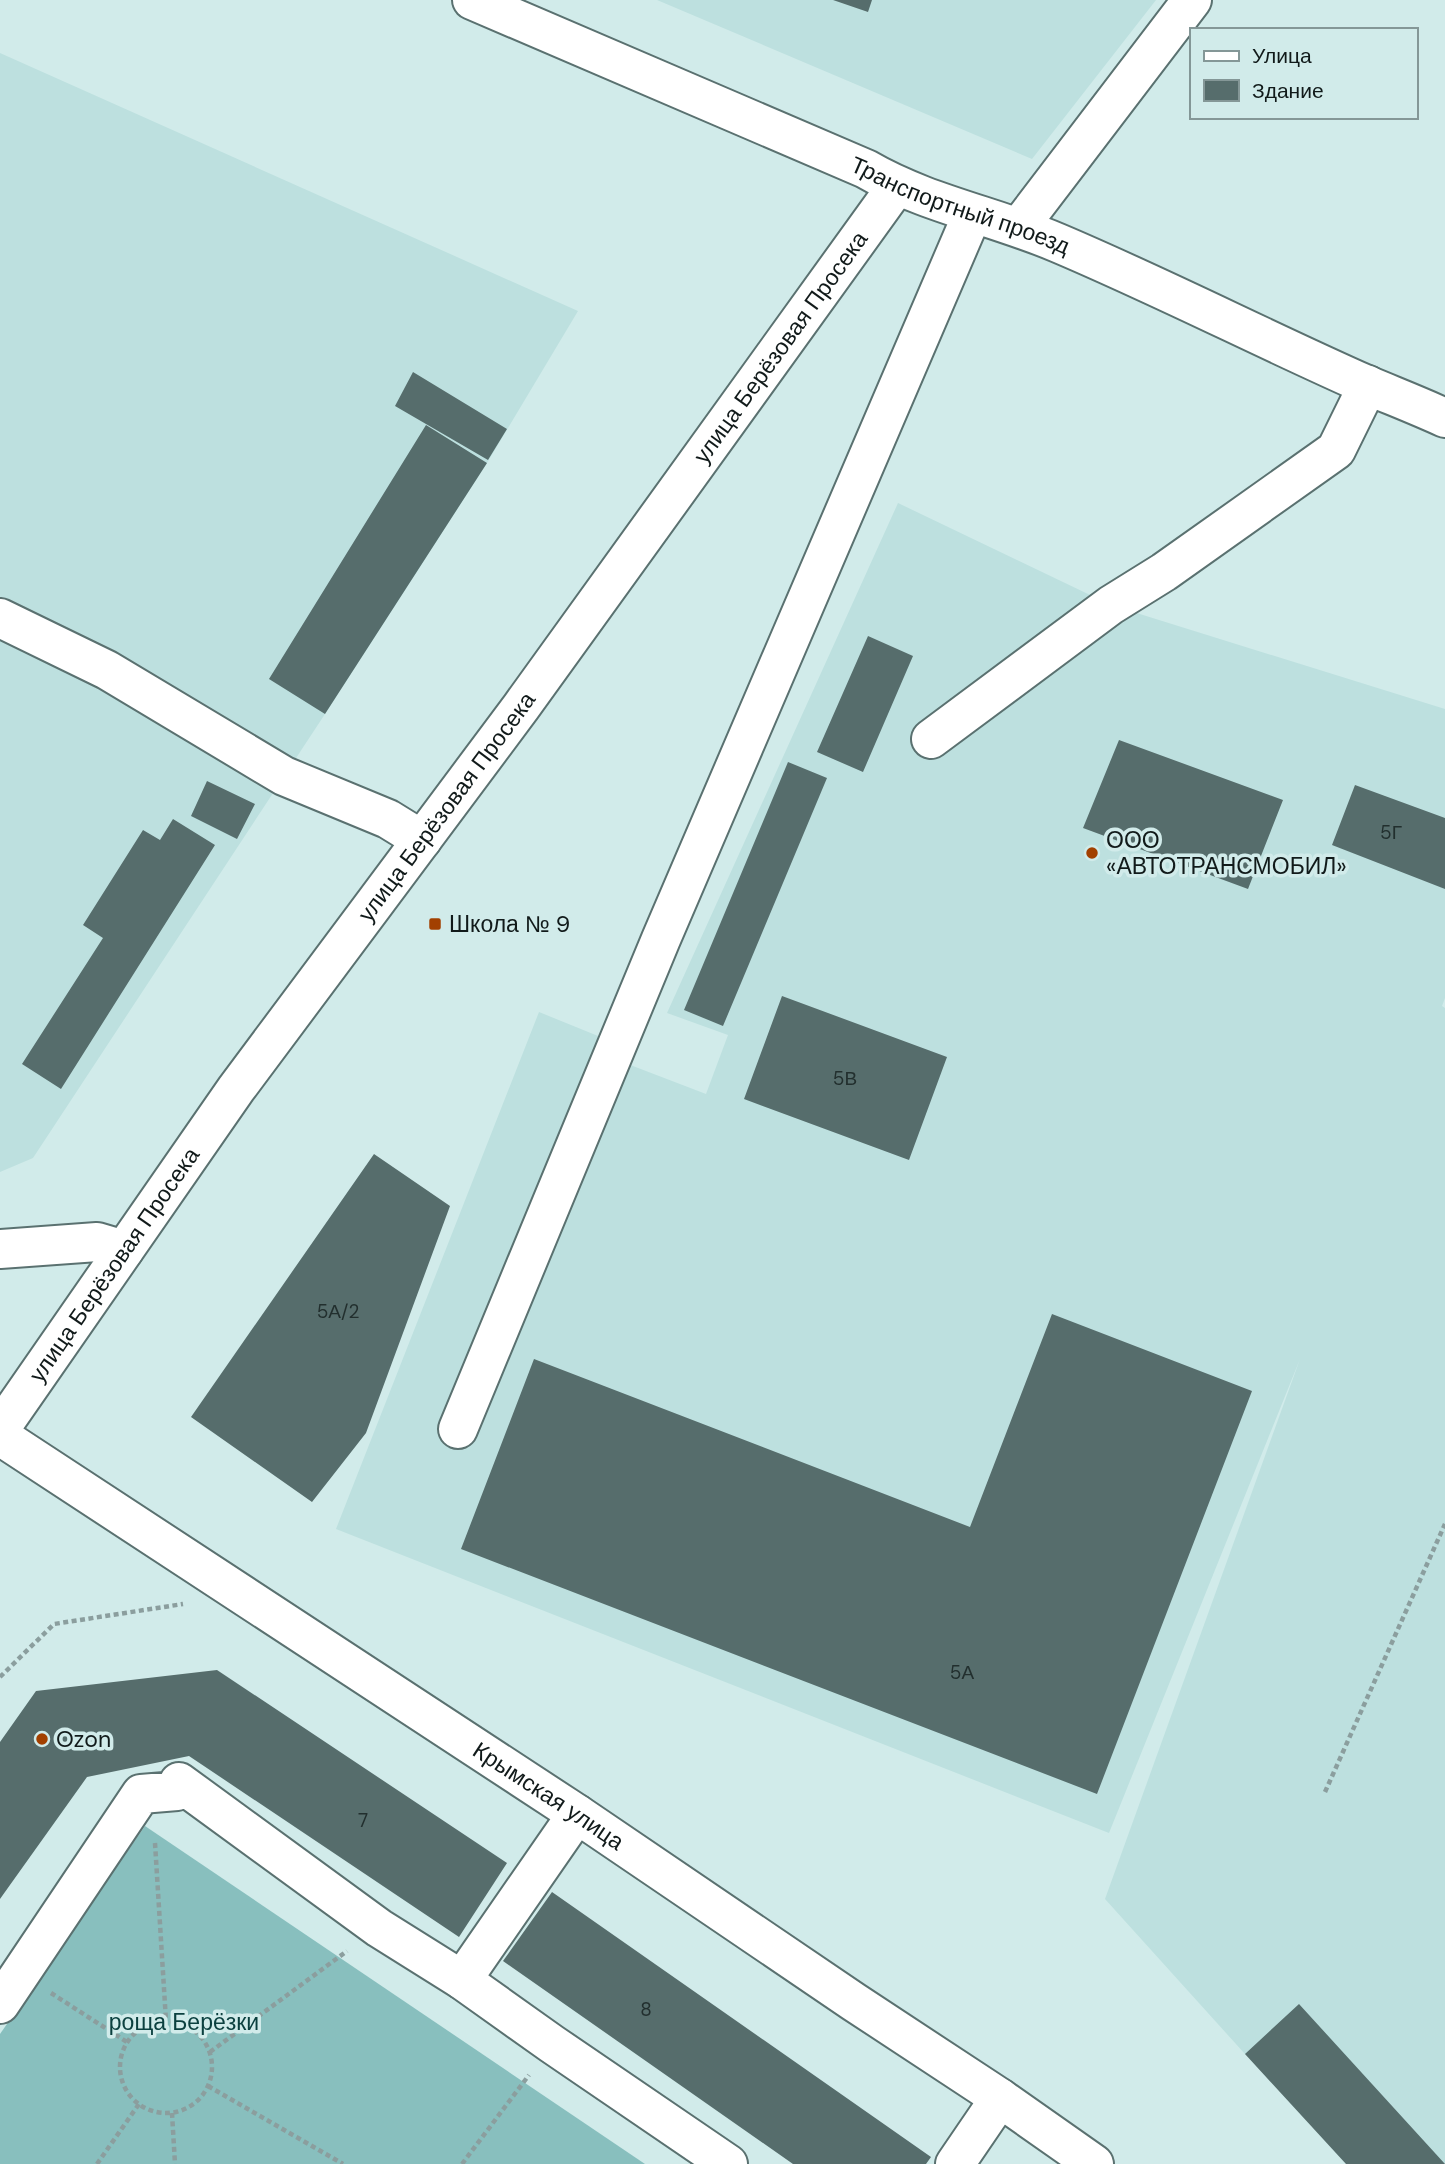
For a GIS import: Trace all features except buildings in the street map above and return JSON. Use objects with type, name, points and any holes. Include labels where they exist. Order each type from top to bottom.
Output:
[{"type":"street","name":"Транспортный проезд","points":[[472,0],[866,169],[896,187],[972,215],[1019,227],[1105,263],[1445,418]]},
{"type":"street","points":[[1019,227],[1192,0]]},
{"type":"street","name":"улица Берёзовая Просека","points":[[0,1429],[236,1089],[529,696],[896,187]]},
{"type":"street","points":[[458,1429],[661,939],[972,215]]},
{"type":"street","points":[[931,739],[1111,605],[1164,572],[1336,450],[1368,385]]},
{"type":"street","points":[[0,618],[107,670],[284,776],[388,819],[422,840]]},
{"type":"street","points":[[0,1249],[97,1242],[124,1250]]},
{"type":"street","name":"Крымская улица","points":[[0,1436],[576,1814],[1094,2164]]},
{"type":"street","points":[[10,1989],[141,1794],[177,1791],[179,1782],[379,1928],[462,1980],[552,2045],[728,2164]]},
{"type":"street","points":[[462,1980],[576,1814]]},
{"type":"street","points":[[955,2164],[1000,2098]]},
{"type":"path","points":[[1325,1792],[1445,1524]]},
{"type":"path","points":[[152,1793],[166,2021]]},
{"type":"path","points":[[210,2052],[379,1928]]},
{"type":"path","points":[[10,1989],[127,2042]]},
{"type":"path","points":[[166,2021],[188,2026],[205,2042],[210,2052],[212,2064],[208,2087],[193,2104],[172,2112],[160,2112],[139,2104],[121,2076],[127,2042],[144,2026],[166,2021]]},
{"type":"path","points":[[462,2164],[552,2045]]},
{"type":"path","points":[[208,2087],[343,2164]]},
{"type":"path","points":[[97,2164],[139,2104]]},
{"type":"path","points":[[172,2112],[175,2164]]},
{"type":"shaded area","points":[[657,0],[1156,0],[1032,159]]},
{"type":"shaded area","points":[[0,53],[578,311],[487,463],[33,1158],[0,1172]]},
{"type":"shaded area","points":[[898,503],[1111,605],[1445,709],[1445,998],[1442,1006],[1445,1008],[1445,2164],[1245,2054],[1105,1899],[1300,1359],[1109,1833],[336,1529],[539,1012],[603,1038],[612,1058],[706,1094],[728,1035],[667,1013]]},
{"type":"green space","name":"роща Берёзки","points":[[145,1826],[645,2164],[0,2164],[0,2034]]},
{"type":"place","name":"ООО «АВТОТРАНСМОБИЛ»","points":[[1092,853]]},
{"type":"place","name":"Школа № 9","points":[[435,924]]},
{"type":"place","name":"Ozon","points":[[42,1739]]}]
